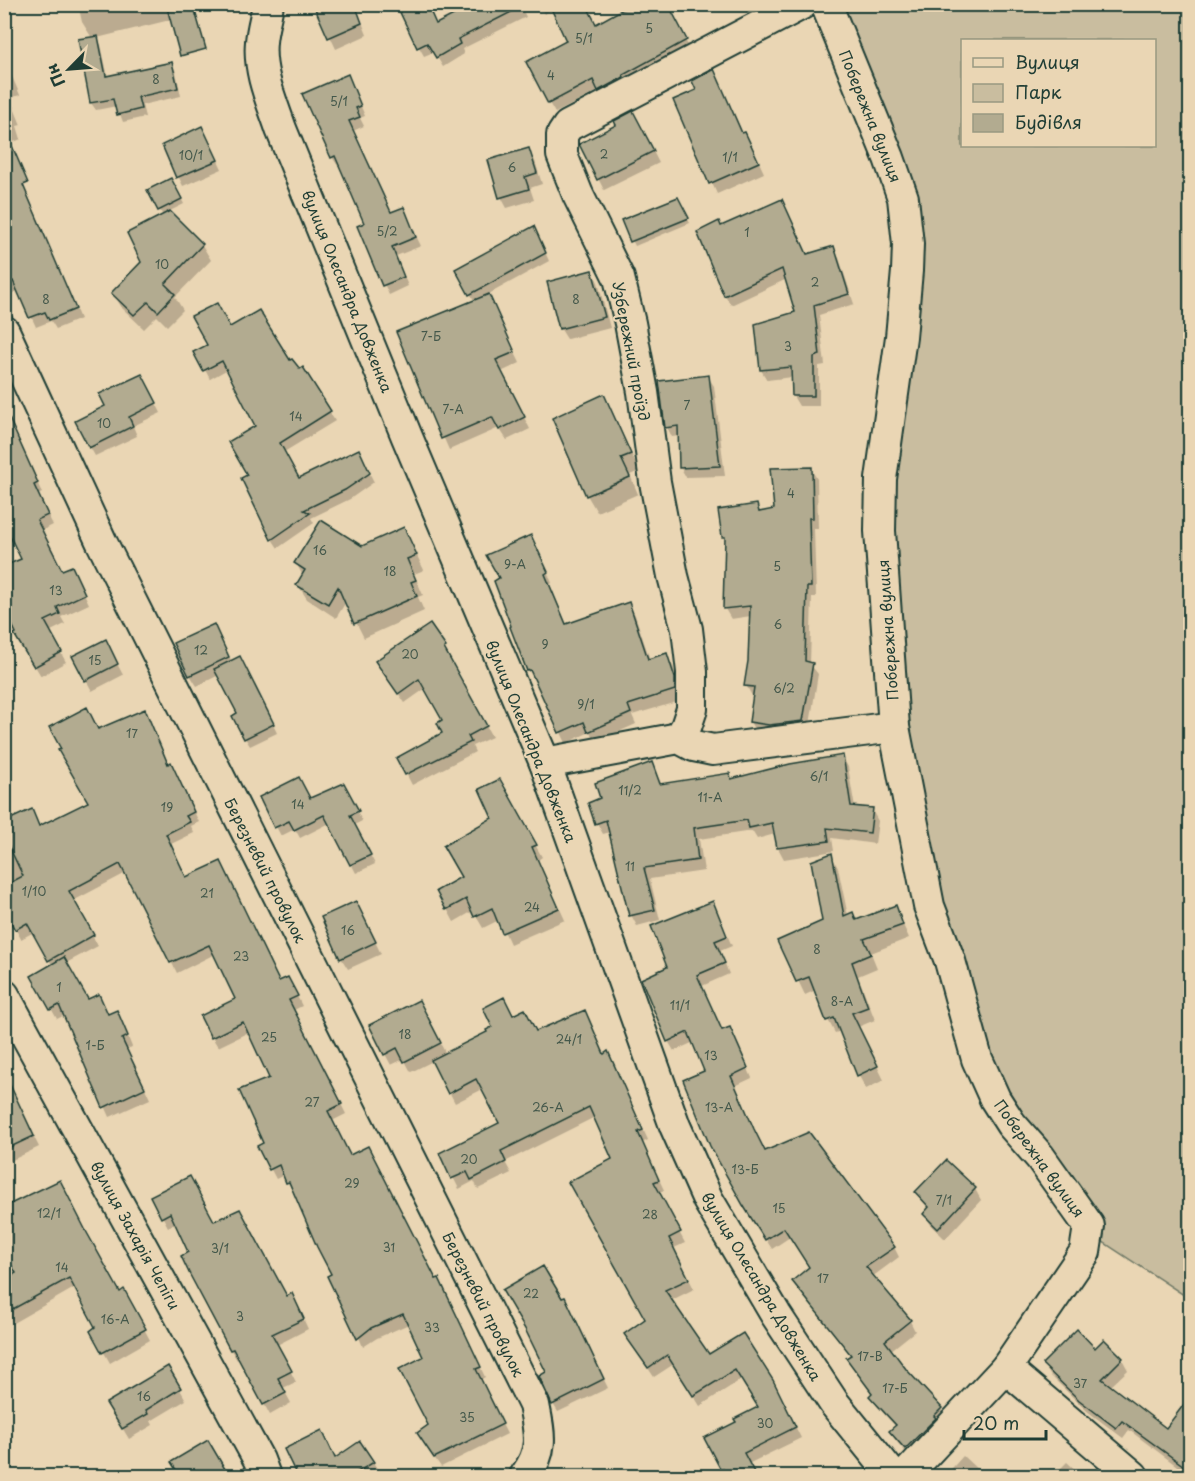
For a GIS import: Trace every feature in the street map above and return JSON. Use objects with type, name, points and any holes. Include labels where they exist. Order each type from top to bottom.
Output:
[{"type":"street","name":"вулиця Олесандра Довженка","points":[[268,4],[261,42],[262,64],[267,88],[281,129],[407,437],[545,763],[675,1126],[708,1200],[776,1315],[834,1403],[893,1476]]},
{"type":"street","name":"Узбережний проїзд","points":[[679,738],[686,727],[692,709],[692,672],[688,640],[655,482],[643,392],[630,323],[619,279],[578,195],[562,155],[562,135],[568,126],[802,4]]},
{"type":"street","name":"Побережна вулиця","points":[[826,4],[903,198],[908,243],[901,337],[881,479],[880,531],[894,727],[929,906],[950,961],[977,1059],[995,1100],[1011,1124],[1040,1157],[1089,1226],[1085,1252],[1006,1368]]},
{"type":"street","name":"Березневий провулок","points":[[4,331],[102,543],[534,1405],[540,1434],[536,1462],[525,1476]]},
{"type":"street","points":[[545,763],[679,738],[694,746],[713,750],[894,727]]},
{"type":"street","name":"вулиця Захарія Чепіги","points":[[4,995],[259,1460],[265,1476]]},
{"type":"street","points":[[905,1476],[1006,1368],[1133,1476]]},
{"type":"green space","points":[[834,5],[1190,5],[1190,1299],[1100,1240],[1000,1093],[921,847],[887,584],[912,247]]},
{"type":"building","points":[[166,4],[193,4],[206,49],[180,56]]},
{"type":"building","points":[[313,4],[355,4],[362,23],[328,38]]},
{"type":"building","points":[[396,4],[427,4],[436,24],[475,4],[527,4],[458,39],[460,44],[436,58],[427,43],[417,48]]},
{"type":"building","points":[[549,4],[586,4],[596,24],[632,4],[668,4],[687,40],[598,91],[593,80],[548,104],[526,62],[566,41]]},
{"type":"building","points":[[98,36],[106,76],[172,62],[178,88],[138,97],[141,109],[117,115],[113,99],[90,103],[78,39]]},
{"type":"building","points":[[714,69],[742,133],[745,132],[759,162],[709,184],[673,100],[696,90],[692,81]]},
{"type":"building","points":[[348,74],[361,106],[356,108],[360,117],[349,121],[391,212],[404,207],[416,237],[392,247],[404,277],[382,286],[357,226],[364,223],[335,156],[331,158],[302,94]]},
{"type":"building","points":[[633,111],[654,151],[597,180],[579,144],[616,125],[614,121]]},
{"type":"building","points":[[202,126],[218,160],[176,178],[162,145]]},
{"type":"building","points":[[4,127],[28,183],[23,185],[76,309],[49,320],[45,312],[29,318],[13,281],[4,285]]},
{"type":"building","points":[[529,148],[537,173],[525,177],[529,189],[499,198],[488,160]]},
{"type":"building","points":[[171,178],[182,199],[158,211],[147,190]]},
{"type":"building","points":[[678,197],[689,218],[630,242],[621,220]]},
{"type":"building","points":[[782,199],[807,254],[834,246],[849,294],[814,305],[820,355],[814,357],[814,396],[792,396],[791,367],[760,370],[755,324],[795,312],[782,269],[724,296],[697,232],[719,221],[721,226]]},
{"type":"building","points":[[170,211],[203,244],[165,284],[175,294],[158,312],[148,302],[134,315],[111,293],[141,262],[127,233]]},
{"type":"building","points":[[534,226],[546,253],[469,295],[455,269]]},
{"type":"building","points":[[592,270],[605,317],[559,329],[547,282]]},
{"type":"building","points":[[489,294],[515,352],[496,360],[525,417],[499,430],[492,417],[441,439],[396,332]]},
{"type":"building","points":[[217,303],[230,327],[259,310],[290,360],[292,359],[300,369],[303,367],[331,411],[280,443],[299,478],[359,449],[370,473],[345,490],[304,510],[310,513],[271,540],[241,478],[247,475],[228,442],[255,426],[222,361],[203,371],[193,352],[207,345],[191,316]]},
{"type":"building","points":[[142,374],[157,403],[129,417],[133,426],[89,448],[75,421],[105,406],[99,394]]},
{"type":"building","points":[[709,375],[720,466],[679,468],[678,426],[665,428],[659,381]]},
{"type":"building","points":[[604,394],[631,454],[621,458],[630,477],[586,496],[552,418]]},
{"type":"building","points":[[4,407],[38,483],[34,485],[48,515],[37,520],[62,570],[72,566],[85,594],[57,607],[60,614],[45,621],[62,652],[34,667],[14,634],[16,633],[4,608],[4,566],[21,559],[4,524]]},
{"type":"building","points":[[812,467],[813,518],[809,518],[811,587],[807,587],[805,661],[813,663],[803,721],[769,725],[749,722],[754,687],[744,686],[748,661],[750,606],[723,609],[725,537],[722,537],[718,510],[757,504],[759,512],[774,509],[770,468]]},
{"type":"building","points":[[321,520],[362,546],[404,527],[417,555],[407,559],[416,580],[411,582],[417,596],[354,624],[338,587],[328,604],[296,585],[305,570],[294,563]]},
{"type":"building","points":[[531,535],[548,572],[545,574],[566,624],[629,602],[648,659],[667,653],[675,678],[675,690],[628,705],[631,713],[588,732],[584,722],[559,733],[530,670],[527,671],[494,581],[499,578],[486,555]]},
{"type":"building","points":[[214,624],[229,657],[189,676],[173,643]]},
{"type":"building","points":[[430,624],[446,647],[444,648],[487,726],[468,736],[471,742],[405,775],[396,758],[442,733],[437,723],[442,720],[419,679],[398,694],[375,661]]},
{"type":"building","points":[[106,639],[118,664],[85,681],[72,656]]},
{"type":"building","points":[[240,656],[274,724],[244,739],[232,716],[237,713],[214,669]]},
{"type":"building","points":[[87,707],[98,729],[145,709],[168,764],[171,762],[194,812],[186,816],[190,822],[166,834],[186,877],[221,861],[279,981],[288,977],[298,996],[289,1000],[342,1104],[328,1111],[350,1155],[368,1146],[436,1279],[439,1278],[481,1367],[476,1369],[503,1424],[434,1458],[417,1433],[428,1425],[399,1369],[423,1357],[403,1314],[371,1328],[357,1339],[327,1276],[331,1274],[289,1182],[286,1183],[279,1165],[269,1170],[257,1146],[263,1143],[239,1090],[269,1078],[243,1022],[211,1038],[200,1016],[235,999],[209,945],[170,963],[120,864],[69,891],[94,935],[48,961],[27,923],[15,930],[4,911],[4,886],[23,876],[4,836],[4,822],[32,809],[39,826],[88,802],[58,750],[61,749],[49,727]]},
{"type":"building","points":[[843,755],[851,806],[873,808],[870,833],[827,828],[829,841],[777,848],[772,823],[749,828],[747,820],[694,828],[698,860],[644,868],[655,910],[629,916],[606,820],[595,824],[588,803],[600,798],[595,783],[652,762],[660,784],[730,773],[731,779],[790,764]]},
{"type":"building","points":[[299,777],[310,798],[344,783],[359,811],[350,815],[371,855],[350,865],[324,815],[294,830],[289,821],[274,828],[259,797]]},
{"type":"building","points":[[500,779],[537,845],[532,847],[559,908],[502,933],[492,908],[474,917],[466,899],[446,910],[436,891],[461,877],[443,846],[492,818],[479,789]]},
{"type":"building","points":[[832,853],[844,916],[853,912],[856,920],[896,905],[903,925],[864,939],[871,954],[852,962],[868,1007],[852,1013],[878,1066],[857,1076],[834,1018],[826,1021],[809,977],[796,982],[777,941],[822,921],[811,861]]},
{"type":"building","points":[[356,901],[376,942],[340,959],[321,917]]},
{"type":"building","points":[[713,901],[727,936],[715,941],[725,963],[697,975],[722,1030],[730,1027],[748,1068],[731,1076],[765,1151],[809,1132],[895,1247],[866,1267],[911,1320],[885,1341],[906,1369],[942,1408],[934,1416],[936,1418],[905,1449],[889,1431],[896,1425],[869,1396],[872,1393],[846,1358],[851,1355],[792,1281],[809,1267],[784,1228],[765,1240],[743,1205],[710,1146],[683,1080],[704,1071],[688,1032],[667,1042],[641,979],[667,967],[651,926]]},
{"type":"building","points":[[64,957],[88,999],[99,994],[108,1014],[117,1010],[128,1036],[122,1039],[145,1088],[103,1108],[59,1005],[50,1010],[31,976]]},
{"type":"building","points":[[504,997],[513,1015],[525,1009],[536,1031],[585,1010],[604,1054],[608,1051],[643,1130],[638,1132],[659,1180],[654,1182],[681,1232],[669,1238],[689,1279],[665,1290],[709,1354],[743,1333],[773,1380],[796,1427],[744,1453],[756,1476],[727,1476],[723,1469],[721,1470],[704,1438],[736,1422],[734,1419],[758,1407],[735,1370],[693,1396],[667,1355],[648,1368],[624,1334],[645,1319],[568,1182],[612,1159],[589,1107],[501,1151],[506,1162],[471,1180],[467,1172],[451,1179],[439,1153],[499,1123],[476,1079],[448,1094],[431,1060],[487,1032],[486,1030],[492,1027],[483,1008]]},
{"type":"building","points":[[419,1000],[441,1043],[404,1062],[397,1048],[384,1055],[369,1025]]},
{"type":"building","points":[[4,1072],[34,1136],[4,1150]]},
{"type":"building","points":[[946,1160],[976,1188],[938,1229],[923,1214],[929,1207],[915,1192]]},
{"type":"building","points":[[190,1176],[214,1221],[240,1209],[287,1296],[292,1293],[304,1319],[272,1334],[292,1371],[278,1378],[286,1393],[263,1405],[233,1349],[230,1350],[190,1275],[181,1256],[188,1252],[170,1213],[161,1218],[150,1196]]},
{"type":"building","points":[[60,1180],[120,1292],[124,1289],[146,1329],[102,1353],[90,1331],[95,1327],[69,1278],[4,1314],[4,1280],[16,1273],[4,1252],[4,1207]]},
{"type":"building","points":[[543,1266],[562,1298],[565,1297],[604,1379],[552,1405],[539,1376],[546,1372],[525,1329],[502,1290]]},
{"type":"building","points":[[1077,1329],[1095,1348],[1104,1339],[1123,1358],[1102,1379],[1166,1428],[1191,1395],[1191,1471],[1122,1421],[1116,1428],[1079,1400],[1042,1364]]},
{"type":"building","points":[[168,1366],[181,1388],[146,1410],[148,1414],[122,1429],[106,1403]]},
{"type":"building","points":[[322,1430],[335,1458],[360,1441],[374,1462],[351,1476],[297,1476],[284,1449]]},
{"type":"building","points":[[208,1440],[225,1469],[213,1476],[180,1476],[171,1462]]}]
